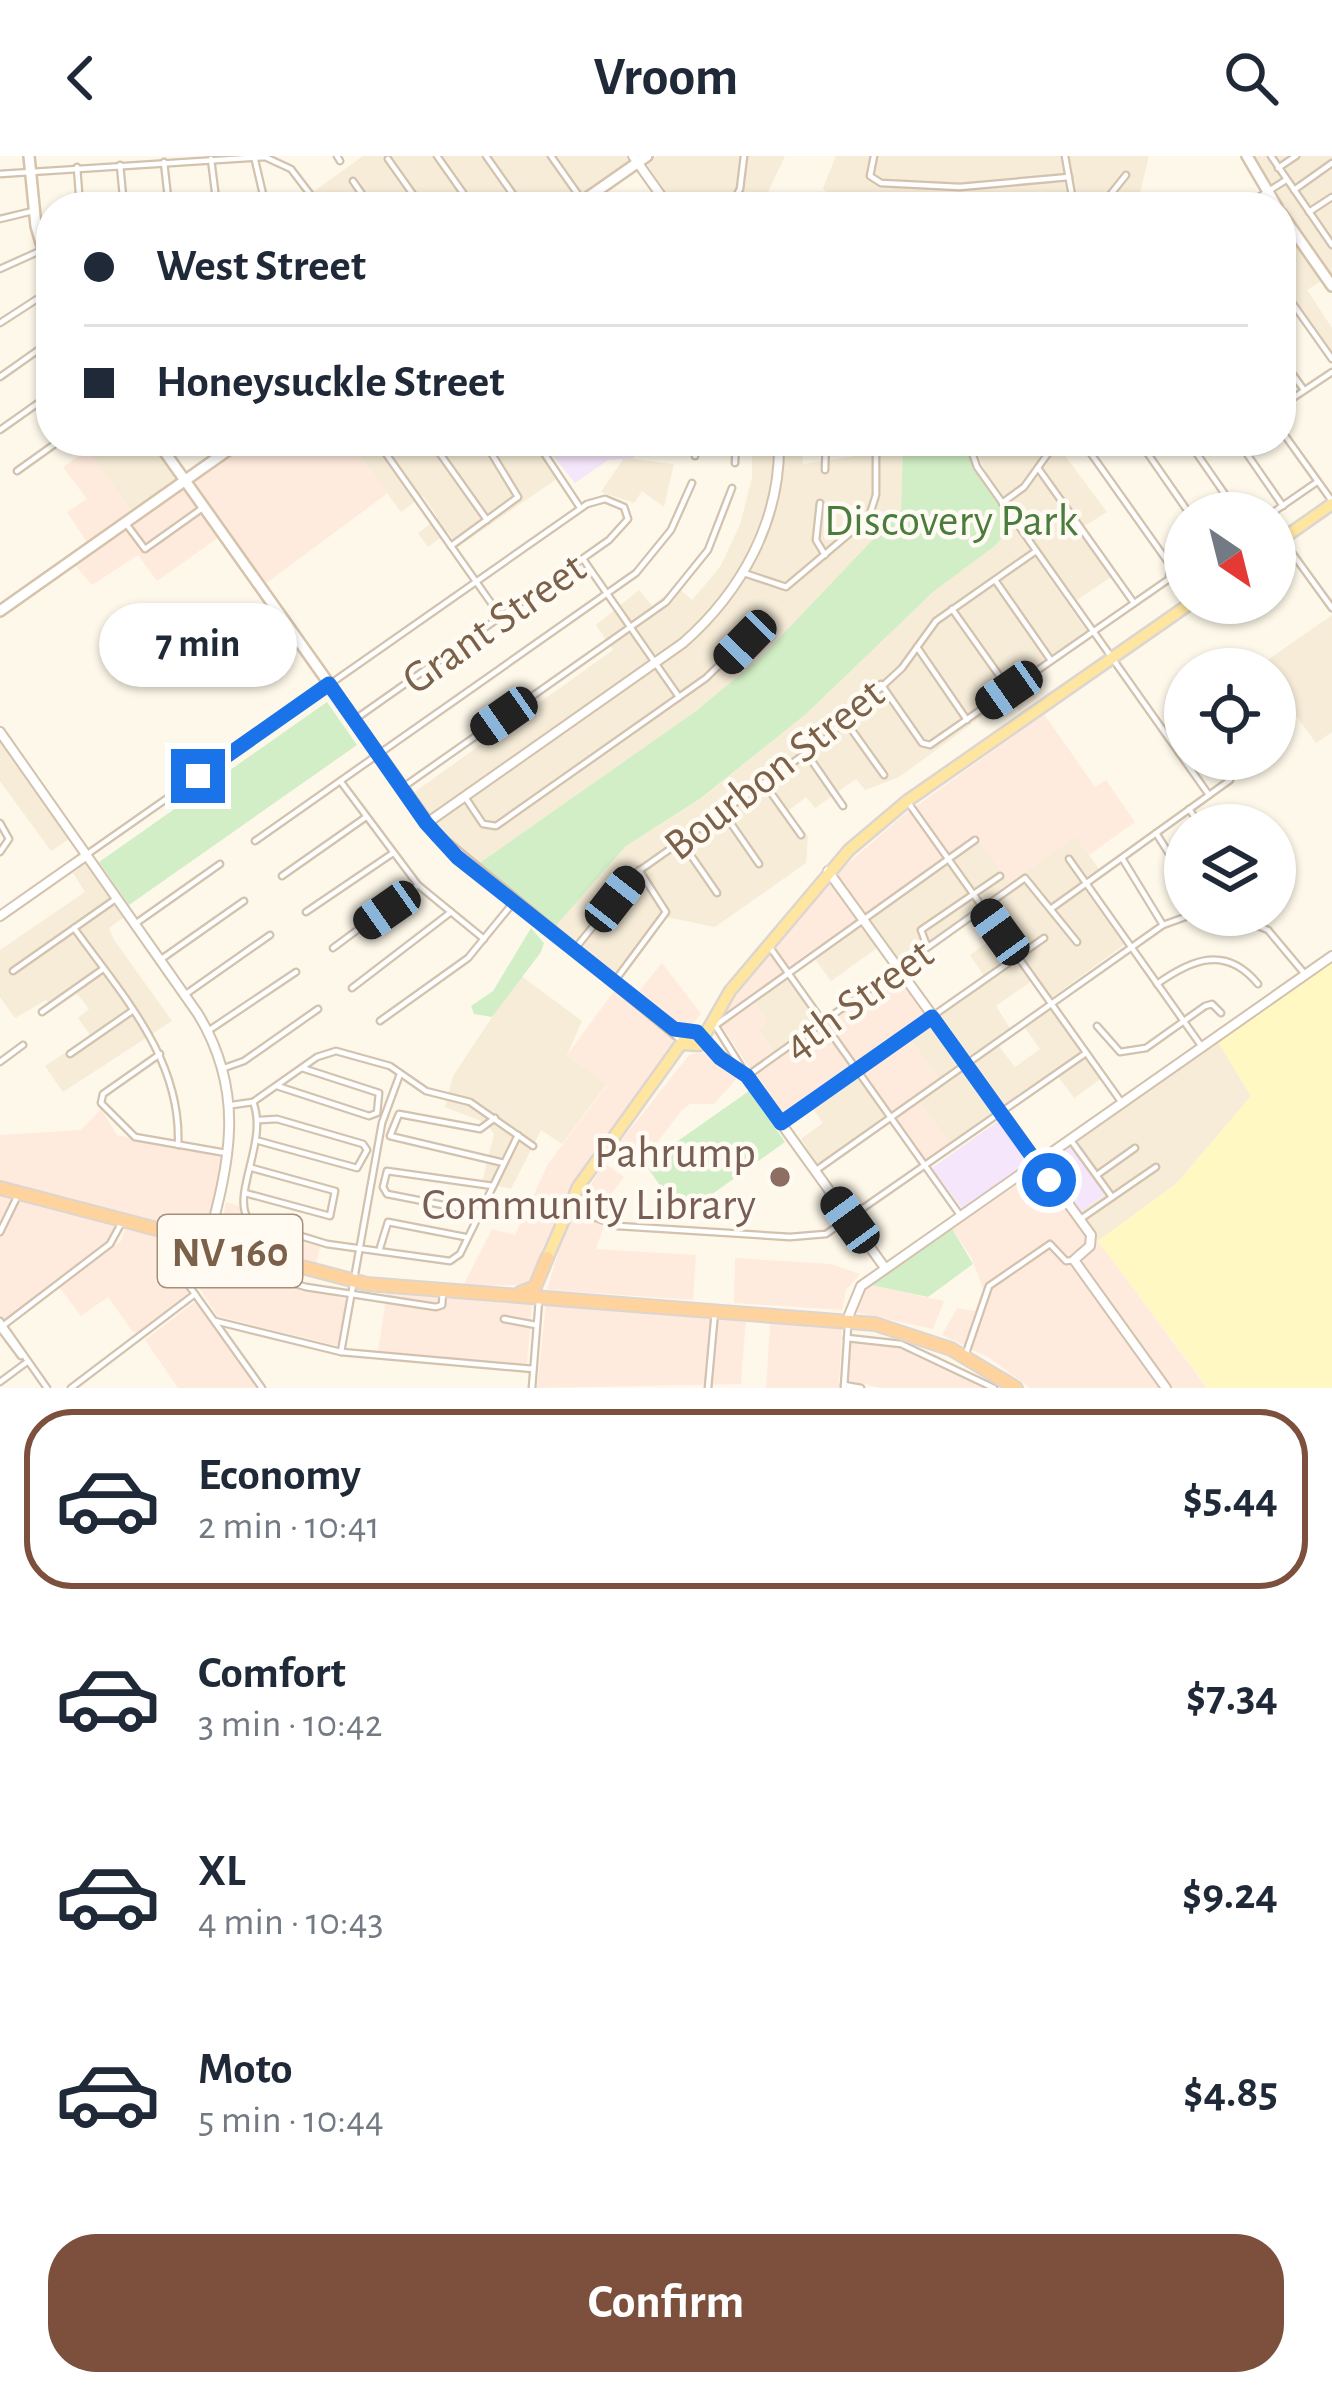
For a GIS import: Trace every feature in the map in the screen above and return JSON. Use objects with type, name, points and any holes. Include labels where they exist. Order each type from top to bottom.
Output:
[{"type":"highway","name":"NV 160","points":[[0,1188],[122,1222],[173,1242],[207,1245],[308,1280],[353,1288],[610,1299],[849,1318],[966,1353]]},
{"type":"highway","points":[[520,1293],[535,1287],[547,1258]]},
{"type":"highway","name":"NV 160","points":[[464,1294],[520,1293],[588,1303],[885,1321],[966,1353],[1020,1388]]},
{"type":"highway","points":[[588,1303],[610,1299]]},
{"type":"main road","points":[[29,156],[36,224]]},
{"type":"main road","points":[[1247,156],[1266,192]]},
{"type":"main road","points":[[597,192],[639,158]]},
{"type":"main road","points":[[1296,234],[1332,286]]},
{"type":"main road","points":[[168,456],[426,823],[457,857],[513,903],[690,1038]]},
{"type":"main road","points":[[0,611],[219,456]]},
{"type":"main road","points":[[1296,528],[1332,502]]},
{"type":"main road","points":[[539,1297],[547,1258],[568,1206],[690,1038],[828,871],[907,802],[1164,622]]},
{"type":"main road","points":[[690,1038],[714,1022],[724,999]]},
{"type":"street","points":[[0,174],[254,156],[278,158],[307,192]]},
{"type":"street","points":[[254,156],[262,192]]},
{"type":"street","points":[[437,156],[462,192]]},
{"type":"street","points":[[486,156],[511,192]]},
{"type":"street","points":[[551,156],[573,192]]},
{"type":"street","points":[[738,192],[744,156]]},
{"type":"street","points":[[874,156],[872,178],[960,187],[1069,177]]},
{"type":"street","points":[[1065,156],[1072,192]]},
{"type":"street","points":[[1271,156],[1294,190],[1332,163]]},
{"type":"street","points":[[1279,168],[1296,156]]},
{"type":"street","points":[[639,158],[660,192]]},
{"type":"street","points":[[211,159],[215,192]]},
{"type":"street","points":[[388,159],[411,192]]},
{"type":"street","points":[[164,162],[167,192]]},
{"type":"street","points":[[120,165],[123,192]]},
{"type":"street","points":[[77,167],[79,192]]},
{"type":"street","points":[[1112,192],[1126,175]]},
{"type":"street","points":[[1268,192],[1286,180]]},
{"type":"street","points":[[353,182],[360,192]]},
{"type":"street","points":[[1296,193],[1332,245]]},
{"type":"street","points":[[1309,212],[1332,197]]},
{"type":"street","points":[[0,219],[33,211]]},
{"type":"street","points":[[1325,235],[1332,230]]},
{"type":"street","points":[[0,269],[36,253]]},
{"type":"street","points":[[0,322],[36,299]]},
{"type":"street","points":[[1296,307],[1332,359]]},
{"type":"street","points":[[0,377],[36,352]]},
{"type":"street","points":[[1296,396],[1332,372]]},
{"type":"street","points":[[1296,380],[1304,391]]},
{"type":"street","points":[[0,430],[36,405]]},
{"type":"street","points":[[1296,451],[1332,502]]},
{"type":"street","points":[[17,471],[38,456]]},
{"type":"street","points":[[388,456],[501,617]]},
{"type":"street","points":[[442,456],[487,520]]},
{"type":"street","points":[[451,546],[519,494],[494,456]]},
{"type":"street","points":[[2,914],[579,509],[545,456]]},
{"type":"street","points":[[735,456],[735,463]]},
{"type":"street","points":[[426,823],[703,625],[744,573],[769,514],[777,456]]},
{"type":"street","points":[[826,456],[826,470]]},
{"type":"street","points":[[744,573],[783,587],[864,524],[874,508],[876,456]]},
{"type":"street","points":[[973,456],[1209,795]]},
{"type":"street","points":[[1002,503],[1046,456]]},
{"type":"street","points":[[881,684],[926,745],[1166,581],[1172,574],[1170,565],[1093,456]]},
{"type":"street","points":[[1150,456],[1175,492]]},
{"type":"street","points":[[1198,456],[1223,492]]},
{"type":"street","points":[[1248,456],[1271,492]]},
{"type":"street","points":[[1038,468],[1134,603]]},
{"type":"street","points":[[1296,497],[1318,482]]},
{"type":"street","points":[[255,841],[607,594],[661,546],[692,483]]},
{"type":"street","points":[[402,788],[630,628],[690,576],[715,537],[732,488]]},
{"type":"street","name":"Grant Street","points":[[354,720],[583,559],[628,519],[624,507],[611,500],[592,501],[579,509]]},
{"type":"street","points":[[820,503],[816,540],[825,555]]},
{"type":"street","points":[[124,523],[145,549],[204,507]]},
{"type":"street","name":"Bourbon Street","points":[[574,950],[640,870],[807,754],[952,609],[1036,551]]},
{"type":"street","points":[[583,559],[679,697]]},
{"type":"street","points":[[1296,562],[1332,608]]},
{"type":"street","points":[[995,580],[1051,661]]},
{"type":"street","points":[[952,609],[1009,690]]},
{"type":"street","points":[[464,796],[490,828],[718,669],[755,630]]},
{"type":"street","points":[[917,647],[967,720]]},
{"type":"street","points":[[844,719],[884,775]]},
{"type":"street","points":[[0,732],[185,994],[224,1068],[232,1105],[231,1153],[207,1245]]},
{"type":"street","points":[[807,754],[843,806]]},
{"type":"street","points":[[1196,804],[1230,780]]},
{"type":"street","points":[[340,782],[418,885],[484,939]]},
{"type":"street","points":[[764,784],[801,835]]},
{"type":"street","points":[[907,802],[1122,1103]]},
{"type":"street","points":[[723,812],[759,863]]},
{"type":"street","points":[[282,876],[366,817]]},
{"type":"street","points":[[0,823],[8,843],[0,852]]},
{"type":"street","points":[[1077,942],[1052,908],[1164,827]]},
{"type":"street","points":[[1156,833],[1164,846]]},
{"type":"street","points":[[884,1268],[714,1022],[975,840]]},
{"type":"street","points":[[681,842],[717,893]]},
{"type":"street","points":[[306,912],[393,854]]},
{"type":"street","points":[[815,1171],[1163,925],[1122,858]]},
{"type":"street","points":[[1069,859],[1202,1047]]},
{"type":"street","points":[[135,924],[220,864]]},
{"type":"street","points":[[614,982],[666,912],[640,870]]},
{"type":"street","points":[[828,871],[1091,1235],[1090,1246],[1074,1260],[1066,1262],[1050,1244],[989,1286],[966,1353]]},
{"type":"street","points":[[927,947],[921,930],[1000,876]]},
{"type":"street","name":"4th Street","points":[[747,1076],[1025,878],[1052,908]]},
{"type":"street","points":[[333,948],[418,885]]},
{"type":"street","points":[[13,971],[117,898]]},
{"type":"street","points":[[160,960],[244,901]]},
{"type":"street","points":[[380,1021],[457,968],[513,903]]},
{"type":"street","points":[[352,988],[451,913]]},
{"type":"street","points":[[74,928],[160,1054],[176,1090],[178,1145]]},
{"type":"street","points":[[185,994],[270,935]]},
{"type":"street","points":[[1273,936],[1305,975]]},
{"type":"street","points":[[781,1123],[1044,938]]},
{"type":"street","points":[[767,944],[960,1215]]},
{"type":"street","points":[[861,1388],[844,1386],[856,1290],[1332,956]]},
{"type":"street","points":[[1156,984],[1185,964],[1215,957],[1242,968],[1258,984]]},
{"type":"street","points":[[43,1012],[103,969]]},
{"type":"street","points":[[208,1031],[296,972]]},
{"type":"street","points":[[1097,1026],[1120,1052],[1135,1054],[1212,1004],[1221,1013]]},
{"type":"street","points":[[224,1068],[244,1061],[318,1009]]},
{"type":"street","points":[[70,1054],[132,1011]]},
{"type":"street","points":[[690,1038],[747,1076]]},
{"type":"street","points":[[0,1061],[23,1045]]},
{"type":"street","points":[[232,1105],[253,1102],[332,1051],[400,1074],[418,1088],[463,1099],[533,1146]]},
{"type":"street","points":[[568,1206],[618,1226],[790,1237],[826,1234],[1086,1053]]},
{"type":"street","points":[[160,1054],[100,1098],[130,1135],[231,1153]]},
{"type":"street","points":[[277,1086],[369,1117],[379,1104],[379,1093],[302,1068]]},
{"type":"street","points":[[341,1352],[382,1123],[400,1074]]},
{"type":"street","points":[[253,1102],[260,1120],[260,1141],[242,1211],[252,1223],[359,1249],[380,1248],[450,1261],[467,1238],[518,1135]]},
{"type":"street","points":[[495,1118],[480,1129],[399,1114],[391,1127],[393,1141],[504,1163]]},
{"type":"street","points":[[260,1120],[277,1119],[363,1144],[364,1157],[357,1168],[260,1141]]},
{"type":"street","points":[[1070,1139],[1112,1197]]},
{"type":"street","points":[[1096,1175],[1135,1148]]},
{"type":"street","points":[[1079,1220],[1156,1167]]},
{"type":"street","points":[[245,1192],[325,1216],[332,1216],[337,1204],[335,1191],[252,1168]]},
{"type":"street","points":[[480,1212],[387,1194],[384,1179],[392,1168],[493,1186]]},
{"type":"street","points":[[0,1232],[20,1193]]},
{"type":"street","points":[[46,1388],[1,1326],[110,1244],[122,1222]]},
{"type":"street","points":[[380,1248],[388,1222],[467,1238]]},
{"type":"street","points":[[173,1242],[308,1280]]},
{"type":"street","points":[[173,1242],[195,1294],[262,1388]]},
{"type":"street","points":[[1074,1260],[1166,1388]]},
{"type":"street","points":[[71,1388],[195,1294]]},
{"type":"street","points":[[532,1388],[539,1297]]},
{"type":"street","points":[[708,1388],[715,1308]]},
{"type":"street","points":[[504,1319],[536,1325]]},
{"type":"street","points":[[215,1321],[341,1352],[533,1369]]},
{"type":"street","points":[[847,1338],[901,1344],[994,1388]]},
{"type":"street","points":[[0,1382],[26,1361]]},
{"type":"shaded area","points":[[363,156],[626,156],[629,162],[586,192],[313,192]]},
{"type":"shaded area","points":[[656,156],[785,156],[768,192],[666,192],[646,163]]},
{"type":"shaded area","points":[[836,156],[1149,156],[1140,192],[826,192]]},
{"type":"shaded area","points":[[1254,156],[1332,156],[1332,277],[1296,226],[1296,192],[1272,192]]},
{"type":"shaded area","points":[[1296,240],[1324,279],[1307,290],[1332,328],[1332,352],[1326,355],[1296,315]]},
{"type":"shaded area","points":[[79,456],[92,456],[137,519],[186,487],[219,537],[157,581],[138,555],[92,585],[75,565],[92,550],[67,512],[87,499],[63,467]]},
{"type":"shaded area","points":[[92,456],[162,456],[177,479],[132,512]]},
{"type":"shaded area","points":[[231,456],[360,456],[388,493],[265,584],[192,483]]},
{"type":"shaded area","points":[[360,456],[543,456],[558,478],[458,547],[448,532],[428,547],[418,533],[438,518],[423,496],[401,512]]},
{"type":"shaded area","points":[[553,456],[634,456],[608,460],[575,483]]},
{"type":"shaded area","points":[[752,456],[802,456],[803,464],[855,456],[903,456],[901,510],[760,658],[696,711],[474,867],[412,794],[613,650],[596,625],[639,590],[652,606],[676,586],[692,600],[720,567],[740,525],[752,478]]},
{"type":"shaded area","points":[[979,456],[1065,456],[1107,512],[1078,530],[1111,577],[1077,600],[987,475]]},
{"type":"shaded area","points":[[624,458],[674,464],[664,507],[642,491],[634,503],[601,492]]},
{"type":"shaded area","points":[[1012,525],[1091,637],[1028,683],[1037,698],[1019,711],[1009,697],[899,777],[865,790],[856,779],[815,808],[806,797],[788,811],[808,836],[806,863],[715,927],[661,916],[615,975],[553,929],[626,846],[701,799],[806,714],[933,592],[996,545]]},
{"type":"shaded area","points":[[1332,615],[1332,732],[1316,743],[1296,716],[1296,648],[1285,648]]},
{"type":"shaded area","points":[[1044,714],[1095,787],[1106,780],[1135,822],[1089,855],[1075,837],[1010,883],[975,836],[788,967],[792,974],[755,1003],[768,1022],[758,1031],[774,1053],[751,1070],[717,1019],[829,880],[901,817]]},
{"type":"shaded area","points":[[0,740],[69,839],[51,851],[0,781]]},
{"type":"shaded area","points":[[1075,836],[1099,869],[1080,883],[1124,945],[1051,998],[1036,978],[996,1006],[1011,1030],[940,1081],[908,1036],[986,979],[970,955],[997,935],[981,913],[903,968],[869,920],[980,841],[1010,883]]},
{"type":"shaded area","points":[[85,862],[124,917],[109,928],[114,940],[172,1021],[63,1092],[45,1066],[91,1036],[78,1018],[89,1009],[76,992],[54,1007],[46,1000],[15,1018],[0,997],[0,950],[85,892],[73,873]]},
{"type":"shaded area","points":[[860,925],[877,948],[831,981],[815,959]]},
{"type":"shaded area","points":[[662,963],[701,1014],[692,1025],[681,1027],[637,994]]},
{"type":"shaded area","points":[[896,974],[926,1016],[858,1065],[828,1023]]},
{"type":"shaded area","points":[[520,975],[582,1021],[567,1055],[607,1084],[562,1144],[541,1130],[511,1189],[482,1182],[494,1134],[486,1123],[445,1107],[453,1076]]},
{"type":"shaded area","points":[[787,979],[818,1021],[774,1053],[758,1030],[754,1003]]},
{"type":"shaded area","points":[[617,987],[677,1039],[677,1046],[561,1201],[534,1285],[463,1286],[492,1229],[515,1235],[548,1164],[607,1085],[567,1055]]},
{"type":"shaded area","points":[[1052,1008],[1102,1078],[1074,1098],[1057,1075],[1003,1107],[972,1064],[998,1045],[1015,1067],[1040,1049],[1025,1028]]},
{"type":"shaded area","points":[[822,1027],[852,1069],[783,1115],[754,1074]]},
{"type":"shaded area","points":[[908,1036],[940,1081],[917,1098],[951,1145],[927,1162],[861,1070]]},
{"type":"shaded area","points":[[1218,1042],[1251,1096],[1177,1183],[1098,1241],[1078,1214],[1112,1190],[1076,1142]]},
{"type":"shaded area","points":[[704,1053],[739,1076],[714,1104],[690,1104],[681,1111],[643,1161],[620,1142],[690,1054]]},
{"type":"shaded area","points":[[964,1069],[995,1113],[951,1145],[919,1101]]},
{"type":"shaded area","points":[[857,1075],[886,1117],[818,1165],[801,1139],[823,1123],[812,1107]]},
{"type":"shaded area","points":[[101,1109],[117,1135],[225,1158],[202,1238],[0,1181],[0,1135],[81,1130]]},
{"type":"shaded area","points":[[1001,1119],[1031,1162],[963,1210],[932,1168]]},
{"type":"shaded area","points":[[1069,1144],[1107,1193],[1078,1214],[1042,1163]]},
{"type":"shaded area","points":[[604,1163],[624,1177],[606,1201],[611,1205],[596,1249],[696,1255],[693,1300],[547,1290],[566,1226]]},
{"type":"shaded area","points":[[1034,1168],[1089,1240],[1098,1241],[1207,1388],[1030,1388],[988,1357],[942,1335],[957,1308],[975,1311],[983,1289],[972,1259],[951,1227]]},
{"type":"shaded area","points":[[0,1194],[117,1227],[107,1242],[0,1324]]},
{"type":"shaded area","points":[[226,1202],[239,1206],[247,1224],[320,1246],[316,1265],[219,1240]]},
{"type":"shaded area","points":[[125,1229],[168,1239],[167,1260],[188,1291],[185,1300],[142,1333],[133,1332],[108,1297],[81,1316],[60,1288],[121,1241]]},
{"type":"shaded area","points":[[179,1256],[349,1300],[338,1346],[217,1316]]},
{"type":"shaded area","points":[[735,1258],[831,1264],[860,1274],[846,1290],[842,1310],[734,1303]]},
{"type":"shaded area","points":[[871,1285],[944,1301],[933,1329],[854,1312],[860,1292]]},
{"type":"shaded area","points":[[387,1292],[532,1303],[527,1364],[378,1352]]},
{"type":"shaded area","points":[[196,1301],[257,1388],[178,1388],[145,1340]]},
{"type":"shaded area","points":[[546,1304],[746,1317],[741,1384],[537,1388]]},
{"type":"shaded area","points":[[770,1323],[842,1327],[839,1388],[766,1388]]},
{"type":"shaded area","points":[[851,1335],[884,1338],[936,1355],[998,1388],[882,1388],[849,1381]]},
{"type":"green space","name":"Discovery Park","points":[[903,456],[970,456],[974,470],[1012,525],[996,545],[933,592],[806,714],[700,799],[626,846],[553,929],[474,867],[696,711],[760,658],[901,510]]},
{"type":"green space","points":[[327,702],[357,745],[129,905],[99,862]]},
{"type":"green space","points":[[531,928],[544,943],[541,952],[492,1017],[474,1014],[471,1006],[493,991]]},
{"type":"green space","points":[[749,1091],[785,1142],[704,1200],[668,1197],[645,1164]]},
{"type":"green space","points":[[951,1227],[973,1264],[928,1297],[871,1285]]},
{"type":"sand","points":[[1332,962],[1332,1388],[1208,1388],[1098,1241],[1177,1183],[1251,1096],[1218,1042]]},
{"type":"place","name":"Pahrump Community Library","points":[[780,1177]]},
{"type":"route","points":[[198,776],[329,684],[426,823],[457,857],[674,1029],[697,1032],[720,1058],[747,1076],[781,1123],[932,1017],[1049,1180]]}]
